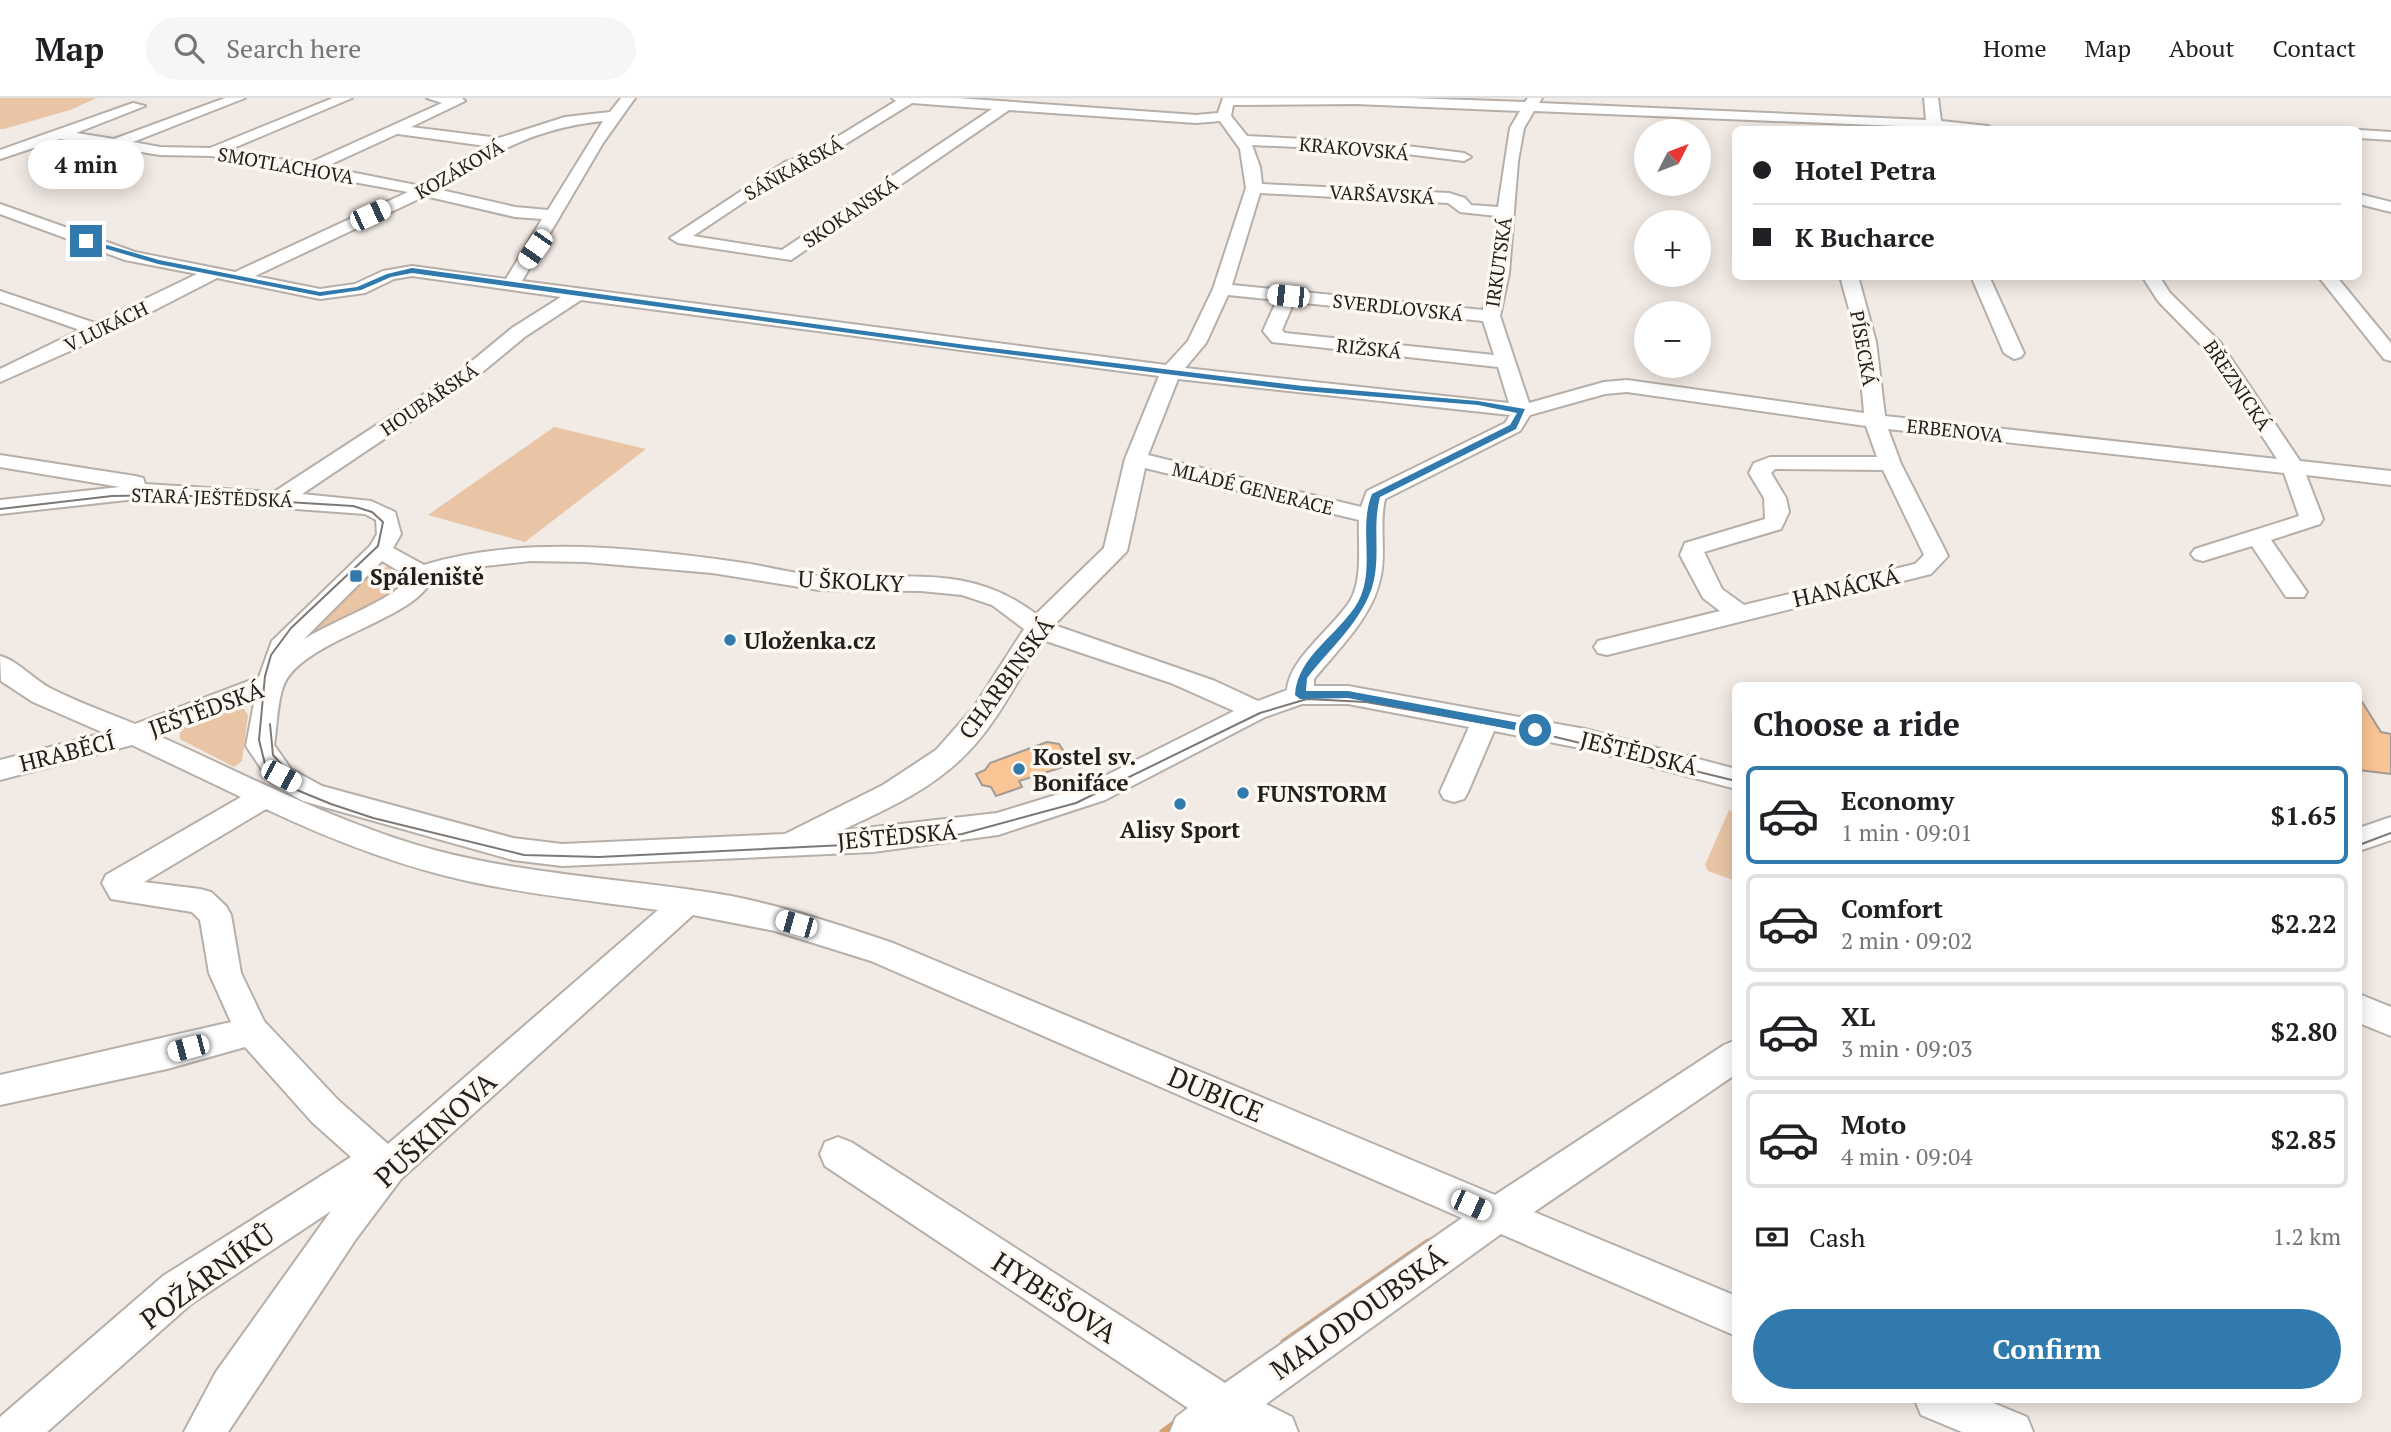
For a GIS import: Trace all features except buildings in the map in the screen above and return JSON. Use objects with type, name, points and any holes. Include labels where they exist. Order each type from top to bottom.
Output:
[{"type":"street","points":[[114,144],[238,98]]},
{"type":"street","points":[[212,152],[345,98]]},
{"type":"street","points":[[310,168],[458,101],[434,98]]},
{"type":"street","points":[[510,285],[612,116],[628,98]]},
{"type":"street","points":[[900,98],[1195,120],[1225,105],[1356,100],[1532,102],[1809,124],[1952,126]]},
{"type":"street","points":[[1931,98],[1934,124]]},
{"type":"street","name":"SÁŇKAŘSKÁ","points":[[678,238],[790,165],[813,158],[909,99]]},
{"type":"street","name":"IRKUTSKÁ","points":[[1522,411],[1491,316],[1500,273],[1512,150],[1517,128],[1532,102]]},
{"type":"street","points":[[1853,104],[1866,125]]},
{"type":"street","name":"CHARBINSKÁ","points":[[787,844],[912,781],[945,758],[969,734],[989,707],[1038,628],[1115,551],[1120,539],[1136,459],[1171,372],[1197,343],[1222,289],[1254,188],[1255,172],[1245,140],[1225,105]]},
{"type":"street","points":[[0,155],[138,106]]},
{"type":"street","name":"SKOKANSKÁ","points":[[678,238],[785,256],[1004,107]]},
{"type":"street","name":"KOZÁKOVÁ","points":[[236,278],[425,190],[500,143],[565,121],[612,116]]},
{"type":"street","points":[[398,130],[500,143]]},
{"type":"street","points":[[2362,134],[2390,130]]},
{"type":"street","name":"SMOTLACHOVA","points":[[57,134],[160,151],[212,152],[425,190],[515,212],[554,215]]},
{"type":"street","name":"KRAKOVSKÁ","points":[[1245,140],[1382,147],[1422,155],[1464,158]]},
{"type":"street","name":"VARŠAVSKÁ","points":[[1254,188],[1449,198],[1459,201],[1466,209],[1505,212]]},
{"type":"street","points":[[2362,200],[2391,207]]},
{"type":"street","points":[[0,209],[131,256],[320,294],[359,289],[389,275],[412,271],[576,295],[1171,372],[1303,388],[1478,403],[1522,411],[1513,427],[1376,496],[1370,516],[1370,573],[1363,601],[1301,678],[1300,695]]},
{"type":"street","name":"V LUKÁCH","points":[[0,376],[99,331],[212,274]]},
{"type":"street","name":"PÍSECKÁ","points":[[1850,280],[1867,342],[1875,421]]},
{"type":"street","points":[[1982,280],[2014,353]]},
{"type":"street","name":"BŘEZNICKÁ","points":[[2153,280],[2164,297],[2207,338],[2292,466],[2312,519],[2257,536]]},
{"type":"street","points":[[2329,280],[2391,355]]},
{"type":"street","name":"SVERDLOVSKÁ","points":[[1222,289],[1491,316]]},
{"type":"street","name":"HOUBAŘSKÁ","points":[[279,499],[468,374],[519,332],[576,295]]},
{"type":"street","points":[[0,296],[99,331]]},
{"type":"street","name":"RIŽSKÁ","points":[[1288,296],[1272,331],[1279,338],[1506,362]]},
{"type":"street","name":"ERBENOVA","points":[[1522,411],[1604,388],[1627,386],[1875,421],[2391,478]]},
{"type":"street","name":"HANÁCKÁ","points":[[1607,647],[1923,569],[1931,563],[1936,556],[1931,541],[1890,464],[1875,421]]},
{"type":"street","name":"MLADÉ GENERACE","points":[[1136,459],[1370,516]]},
{"type":"street","points":[[0,461],[118,478],[136,483],[145,491]]},
{"type":"street","points":[[1738,613],[1712,593],[1692,555],[1693,548],[1773,524],[1778,519],[1779,511],[1760,473],[1762,468],[1770,463],[1890,464]]},
{"type":"street","name":"STARÁ JEŠTĚDSKÁ","points":[[0,507],[145,491],[371,508],[387,517],[389,534],[380,550]]},
{"type":"street","points":[[2203,554],[2257,536],[2295,593]]},
{"type":"street","points":[[380,550],[422,574],[418,585],[401,597],[323,638],[294,658],[271,681],[281,647],[380,550]]},
{"type":"street","name":"U ŠKOLKY","points":[[422,574],[453,563],[537,552],[596,554],[732,569],[818,583],[957,587],[985,592],[1008,602],[1038,628],[1207,686],[1255,711]]},
{"type":"street","name":"JEŠTĚDSKÁ","points":[[3,676],[300,814],[436,862],[505,878],[687,902]]},
{"type":"street","name":"JEŠTĚDSKÁ","points":[[134,735],[271,681]]},
{"type":"street","name":"JEŠTĚDSKÁ","points":[[271,681],[260,746],[281,776],[313,793],[513,849],[562,855],[873,841],[998,824],[1095,793],[1255,711],[1300,695],[1348,695],[1585,739],[1732,778]]},
{"type":"street","points":[[1454,792],[1485,720]]},
{"type":"street","name":"HRABĚCÍ","points":[[0,770],[134,735]]},
{"type":"street","points":[[264,797],[117,883],[122,891],[200,901],[215,915],[225,973],[252,1031],[325,1111],[383,1164]]},
{"type":"street","points":[[2362,839],[2391,828]]},
{"type":"street","name":"PUŠKINOVA","points":[[205,1432],[238,1376],[383,1164],[687,902]]},
{"type":"street","name":"DUBICE","points":[[687,902],[768,916],[882,952],[1732,1314]]},
{"type":"street","points":[[2362,1009],[2391,1022]]},
{"type":"street","points":[[0,1090],[167,1054],[252,1031]]},
{"type":"street","name":"MALODOUBSKÁ","points":[[1191,1432],[1496,1216],[1732,1058]]},
{"type":"street","name":"HYBEŠOVA","points":[[838,1154],[1196,1390],[1277,1432]]},
{"type":"street","name":"POŽÁRNÍKŮ","points":[[15,1432],[177,1290],[383,1164]]},
{"type":"street","points":[[1943,1403],[2012,1432]]},
{"type":"shaded area","points":[[0,98],[97,98],[70,110],[0,129]]},
{"type":"shaded area","points":[[554,427],[646,449],[525,542],[428,515]]},
{"type":"shaded area","points":[[390,566],[403,573],[407,585],[298,650],[326,613],[352,588],[378,570]]},
{"type":"shaded area","points":[[227,707],[244,709],[248,715],[242,761],[234,767],[180,739],[180,731],[188,723]]},
{"type":"shaded area","points":[[1729,810],[1732,811],[1732,880],[1708,871],[1705,865]]},
{"type":"waterway","points":[[1284,1342],[1428,1242]]},
{"type":"waterway","points":[[1163,1432],[1178,1421]]},
{"type":"tram line","points":[[0,509],[112,496],[173,495],[353,506],[372,512],[383,522],[378,546],[291,628],[271,655],[265,676],[259,740],[265,764],[292,788],[331,804],[373,818],[524,855],[599,857],[907,842],[962,834],[1076,803],[1260,713],[1307,699],[1366,702],[1535,732],[1732,780]]},
{"type":"tram line","points":[[270,724],[273,755],[293,777]]},
{"type":"tram line","points":[[2362,844],[2391,833]]},
{"type":"place","name":"Spáleniště","points":[[356,576]]},
{"type":"place","name":"Uloženka.cz","points":[[730,640]]},
{"type":"place","name":"Kostel sv. Bonifáce","points":[[1019,769]]},
{"type":"place","name":"FUNSTORM","points":[[1243,793]]},
{"type":"place","name":"Alisy Sport","points":[[1180,804]]},
{"type":"route","points":[[86,241],[131,256],[320,294],[359,289],[389,275],[412,271],[966,347],[1303,388],[1478,403],[1522,411],[1513,427],[1376,496],[1370,516],[1370,573],[1363,601],[1350,621],[1301,678],[1300,695],[1348,695],[1535,730]]}]
